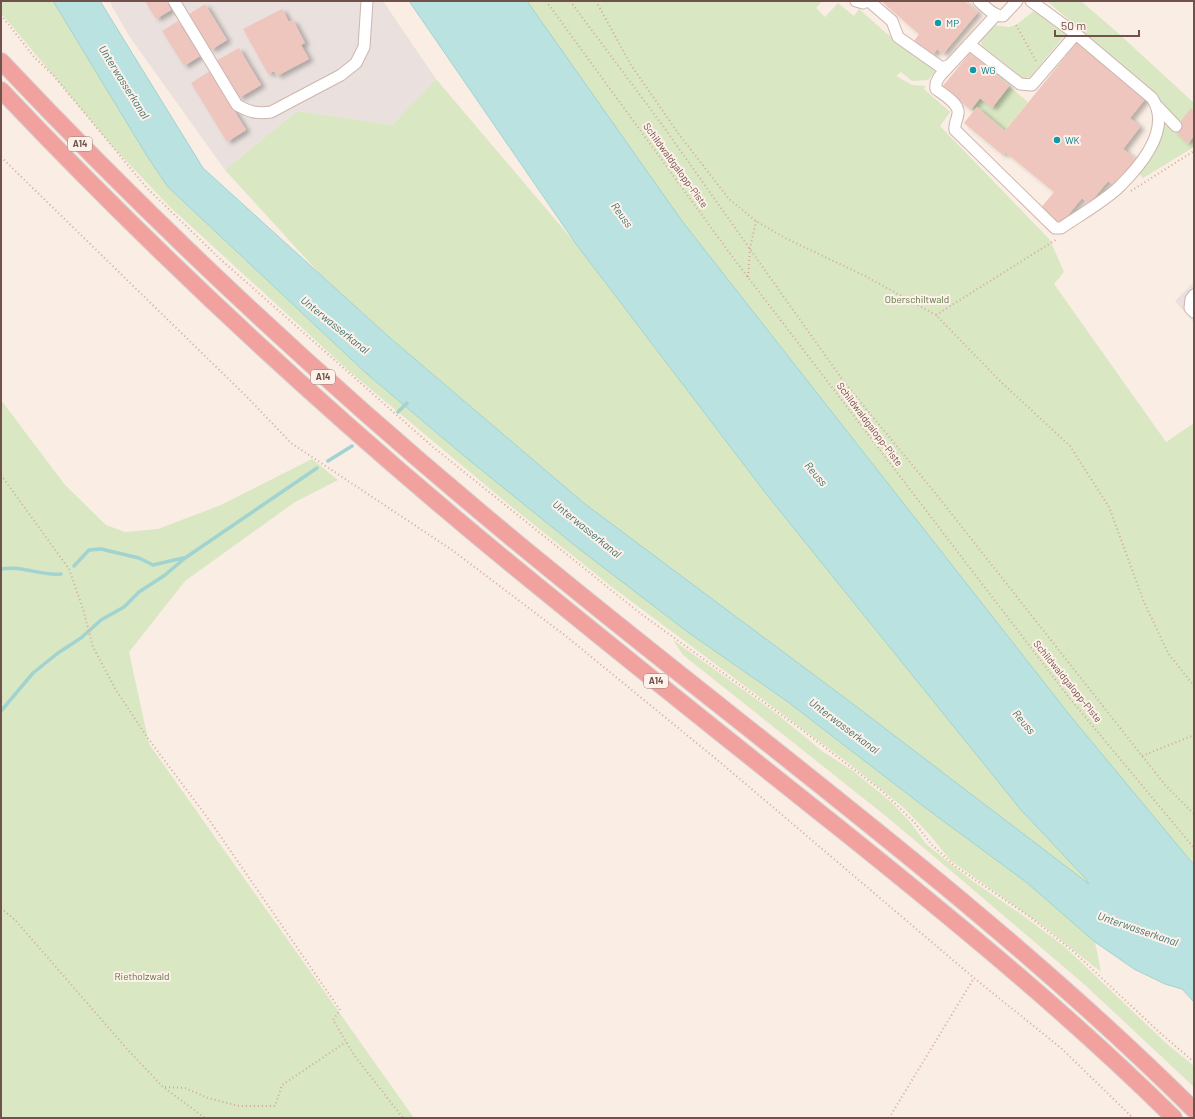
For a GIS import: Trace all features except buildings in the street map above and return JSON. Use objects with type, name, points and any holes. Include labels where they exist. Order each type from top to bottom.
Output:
[{"type":"highway","name":"A14","points":[[1,61],[161,225],[238,299],[358,408],[556,576],[982,918],[1096,1017],[1194,1110]]},
{"type":"highway","name":"A14","points":[[1,90],[144,237],[259,346],[345,424],[539,587],[959,926],[1067,1018],[1174,1118]]},
{"type":"lane","points":[[174,1],[237,105],[248,112],[259,114],[270,112],[284,105],[340,75],[356,63],[364,47],[366,1]]},
{"type":"lane","points":[[856,1],[868,1],[892,21],[898,36],[938,66],[942,68],[950,65]]},
{"type":"lane","points":[[979,1],[996,15],[1003,16],[1017,1]]},
{"type":"lane","points":[[996,15],[937,81],[936,89],[957,106],[958,110],[954,124],[956,130],[1055,228],[1058,229],[1120,186],[1141,162],[1157,134],[1159,113],[1152,98],[1076,34],[1031,1]]},
{"type":"lane","points":[[969,44],[1020,84],[1032,85],[1076,34]]},
{"type":"lane","points":[[1156,105],[1176,126]]},
{"type":"lane","points":[[1194,295],[1191,299],[1190,308],[1194,312]]},
{"type":"path","name":"Schildwaldgalopp-Piste","points":[[546,1],[748,277],[1067,695],[1194,848]]},
{"type":"path","points":[[570,1],[663,126],[844,382],[932,489],[1165,785],[1194,814]]},
{"type":"path","points":[[596,1],[631,65],[678,133],[729,199],[756,221],[785,238],[865,276],[936,315],[1000,381],[1070,446],[1109,507],[1144,602],[1168,653],[1194,686]]},
{"type":"path","points":[[1,15],[35,58],[53,75],[146,187],[219,258],[433,447],[642,614],[801,729],[882,791],[915,823],[931,844],[955,866],[1030,917],[1073,951],[1159,1032],[1194,1062]]},
{"type":"path","points":[[1016,25],[1042,73]]},
{"type":"path","points":[[1,156],[246,396],[291,443],[452,550],[567,637],[721,763],[974,978],[1061,1048],[1133,1118]]},
{"type":"path","points":[[748,277],[750,249],[756,221]]},
{"type":"path","points":[[1,475],[69,569],[83,609],[93,647],[116,690],[147,737],[210,821],[340,1010],[333,1020],[354,1055],[403,1118]]},
{"type":"path","points":[[1142,756],[1194,736]]},
{"type":"path","points":[[1,908],[16,921],[127,1049],[164,1087],[205,1118]]},
{"type":"path","points":[[889,1118],[974,978]]},
{"type":"path","points":[[164,1087],[185,1088],[208,1098],[239,1106],[275,1106],[282,1085],[346,1042]]},
{"type":"shaded area","points":[[109,1],[383,1],[436,79],[392,125],[297,111],[225,170],[129,36]]},
{"type":"shaded area","points":[[1194,282],[1194,323],[1175,301]]},
{"type":"green space","points":[[1,1],[53,1],[147,156],[168,187],[367,374],[469,460],[689,633],[788,702],[927,809],[1026,882],[1095,942],[1101,972],[1043,926],[950,860],[929,834],[904,808],[851,765],[612,587],[513,508],[349,371],[168,205],[113,147],[1,13]]},
{"type":"green space","name":"Oberschiltwald","points":[[527,1],[822,1],[816,8],[825,17],[838,3],[854,16],[859,9],[885,32],[933,68],[935,72],[928,80],[912,81],[901,72],[896,76],[912,85],[926,86],[924,89],[950,112],[940,126],[1050,240],[1064,272],[1054,284],[1166,442],[1194,423],[1194,865],[1072,718],[682,221]]},
{"type":"green space","points":[[1047,1],[1081,1],[1194,103],[1194,147],[1143,178],[1138,173],[1162,135],[1164,122],[1178,123],[1164,104],[1140,81]]},
{"type":"green space","points":[[1035,10],[1065,32],[1065,35],[1031,76],[1024,79],[982,46],[981,40],[983,34],[992,25],[1009,27],[1016,25]]},
{"type":"green space","points":[[436,79],[576,244],[767,495],[1021,810],[1085,878],[1089,885],[853,704],[585,504],[389,337],[319,273],[225,170],[297,111],[392,125]]},
{"type":"green space","points":[[1009,86],[1028,102],[1005,131],[977,108],[974,111],[971,110],[980,98],[992,108]]},
{"type":"green space","name":"Rietholzwald","points":[[1,400],[65,485],[106,525],[125,532],[158,529],[221,505],[312,459],[338,480],[295,502],[185,581],[129,652],[149,744],[414,1118],[1,1118]]},
{"type":"green space","points":[[673,640],[777,714],[822,751],[853,771],[890,801],[911,823],[926,844],[971,880],[1025,917],[1065,947],[1167,1044],[1194,1066],[1194,1087],[1085,985],[887,817],[683,655]]},
{"type":"water","points":[[53,1],[100,1],[203,168],[389,337],[585,504],[853,704],[1089,884],[1021,810],[767,495],[576,244],[409,1],[527,1],[682,221],[1072,718],[1194,865],[1194,1002],[1182,989],[1165,984],[1134,969],[1095,942],[1026,882],[927,809],[788,702],[689,633],[578,548],[469,460],[367,374],[168,187],[147,156]]},
{"type":"waterway","points":[[398,412],[407,403]]},
{"type":"waterway","points":[[328,461],[352,446]]},
{"type":"waterway","points":[[1,711],[33,673],[58,653],[81,638],[101,620],[124,607],[139,592],[165,575],[185,558],[317,468]]},
{"type":"waterway","points":[[74,566],[89,550],[101,549],[139,558],[153,565],[183,558]]},
{"type":"waterway","points":[[1,569],[17,568],[45,574],[61,574]]},
{"type":"place","name":"MP","points":[[938,23]]},
{"type":"place","name":"WG","points":[[973,70]]},
{"type":"place","name":"WK","points":[[1057,140]]},
{"type":"water label","name":"Unterwasserkanal","points":[[124,82]]},
{"type":"water label","name":"Reuss","points":[[622,215]]},
{"type":"water label","name":"Unterwasserkanal","points":[[335,325]]},
{"type":"water label","name":"Reuss","points":[[816,474]]},
{"type":"water label","name":"Unterwasserkanal","points":[[587,529]]},
{"type":"water label","name":"Reuss","points":[[1024,722]]},
{"type":"water label","name":"Unterwasserkanal","points":[[844,726]]},
{"type":"water label","name":"Unterwasserkanal","points":[[1138,929]]}]
